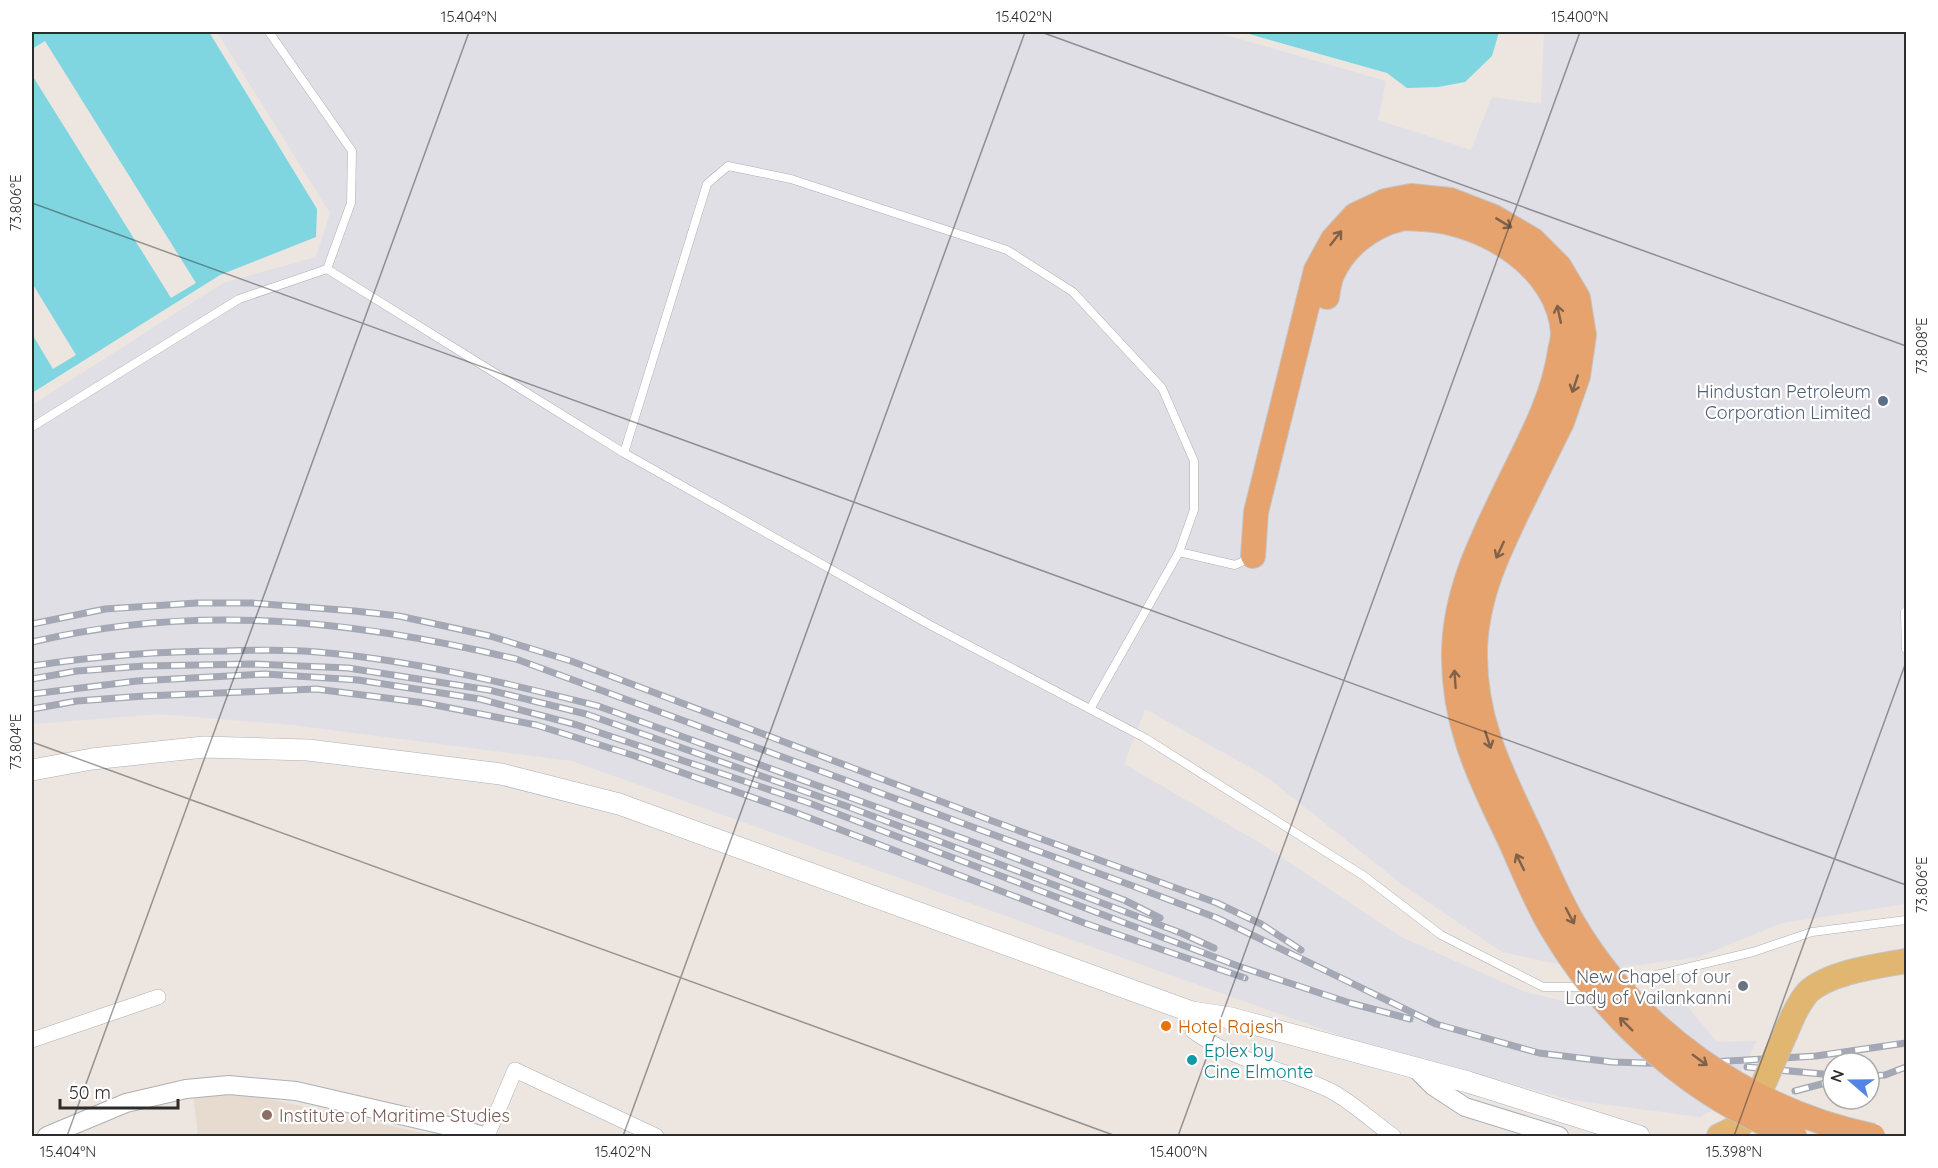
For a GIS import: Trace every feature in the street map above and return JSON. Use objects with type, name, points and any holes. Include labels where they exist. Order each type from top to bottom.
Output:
[{"type":"highway","points":[[1253,556],[1256,512],[1316,270],[1333,239],[1355,215],[1385,201],[1411,196],[1450,200],[1494,217],[1533,240],[1559,266],[1578,298],[1584,334],[1578,376],[1562,422],[1478,546],[1461,596],[1454,647],[1455,683],[1466,741],[1484,786],[1552,930],[1604,1000],[1647,1044],[1698,1085],[1755,1119],[1796,1137]]},
{"type":"highway","points":[[1516,492],[1482,600],[1475,648],[1477,692],[1494,756],[1571,920],[1602,965],[1638,1007],[1661,1029],[1702,1061],[1737,1084],[1793,1113],[1873,1137]]},
{"type":"main road","points":[[32,770],[92,759],[204,747],[308,750],[501,774],[619,804],[1192,1012],[1231,1018],[1468,1082],[1639,1137]]},
{"type":"main road","points":[[1732,1133],[1763,1085],[1793,1016],[1808,993],[1821,984],[1872,968],[1906,961]]},
{"type":"street","points":[[32,1040],[158,997]]},
{"type":"street","points":[[1192,1012],[1193,1031],[1201,1037],[1225,1051],[1330,1091],[1393,1137]]},
{"type":"street","points":[[1414,1067],[1433,1086],[1465,1107],[1559,1137]]},
{"type":"street","points":[[47,1137],[126,1103],[186,1089],[229,1085],[296,1091],[462,1129],[485,1137],[515,1070],[656,1137]]},
{"type":"lane","points":[[269,32],[352,151],[351,203],[327,268]]},
{"type":"lane","points":[[624,453],[707,184],[728,166],[791,179],[1007,250],[1073,292],[1162,388],[1194,460],[1194,510],[1179,552],[1090,709]]},
{"type":"lane","points":[[32,427],[239,299],[327,268]]},
{"type":"lane","points":[[327,268],[624,453],[930,625],[1145,738],[1364,876],[1441,935],[1543,987],[1606,987],[1753,952],[1812,932],[1906,920]]},
{"type":"lane","points":[[1179,552],[1235,565],[1253,556]]},
{"type":"lane","points":[[1905,612],[1906,649]]},
{"type":"shaded area","points":[[217,32],[1215,32],[1386,81],[1378,120],[1471,150],[1492,97],[1541,104],[1544,32],[1906,32],[1906,904],[1782,923],[1699,957],[1592,971],[1502,952],[1404,886],[1267,777],[1145,709],[1124,764],[1260,843],[1401,937],[1525,992],[1576,1004],[1679,996],[1717,1042],[1757,1041],[1723,1104],[1700,1117],[1572,1100],[1364,1044],[572,761],[292,725],[160,714],[32,724],[32,405],[223,283],[316,257],[330,213]]},
{"type":"shaded area","name":"Institute of Maritime Studies","points":[[237,1092],[436,1136],[198,1136],[193,1093]]},
{"type":"water","points":[[32,32],[209,32],[317,209],[316,237],[220,275],[32,393]]},
{"type":"water","points":[[1242,32],[1499,32],[1492,56],[1465,82],[1438,87],[1407,88],[1387,73]]},
{"type":"pier","points":[[45,41],[196,283],[171,298],[32,75],[32,49]]},
{"type":"pier","points":[[32,283],[76,355],[53,369],[32,334]]},
{"type":"railway","points":[[32,624],[105,609],[197,603],[251,603],[399,616],[490,636],[571,661],[995,822],[1217,903],[1261,924],[1301,950]]},
{"type":"railway","points":[[32,642],[93,630],[154,623],[215,620],[275,621],[395,634],[516,659],[1217,918],[1436,1024],[1539,1053],[1612,1062],[1677,1064],[1816,1056],[1906,1043]]},
{"type":"railway","points":[[32,666],[80,659],[153,653],[294,650],[388,661],[494,681],[598,706],[981,845],[1124,900],[1160,918]]},
{"type":"railway","points":[[32,679],[77,671],[144,666],[252,664],[348,668],[489,690],[586,714],[846,806],[1181,933],[1214,948]]},
{"type":"railway","points":[[32,694],[137,681],[265,674],[358,680],[480,699],[577,725],[809,803],[1238,966],[1350,1003],[1410,1019]]},
{"type":"railway","points":[[32,709],[77,701],[144,696],[316,689],[425,703],[536,725],[632,755],[794,812],[1087,924],[1245,978]]},
{"type":"railway","points":[[1747,1067],[1821,1074]]},
{"type":"railway","points":[[1881,1075],[1906,1067]]},
{"type":"railway","points":[[1795,1091],[1821,1084]]},
{"type":"place","name":"Hindustan Petroleum Corporation Limited","points":[[1883,401]]},
{"type":"place","name":"New Chapel of our Lady of Vailankanni","points":[[1743,986]]},
{"type":"place","name":"Hotel Rajesh","points":[[1166,1026]]},
{"type":"place","name":"Eplex by Cine Elmonte","points":[[1192,1060]]},
{"type":"place","name":"Institute of Maritime Studies","points":[[267,1115]]}]
